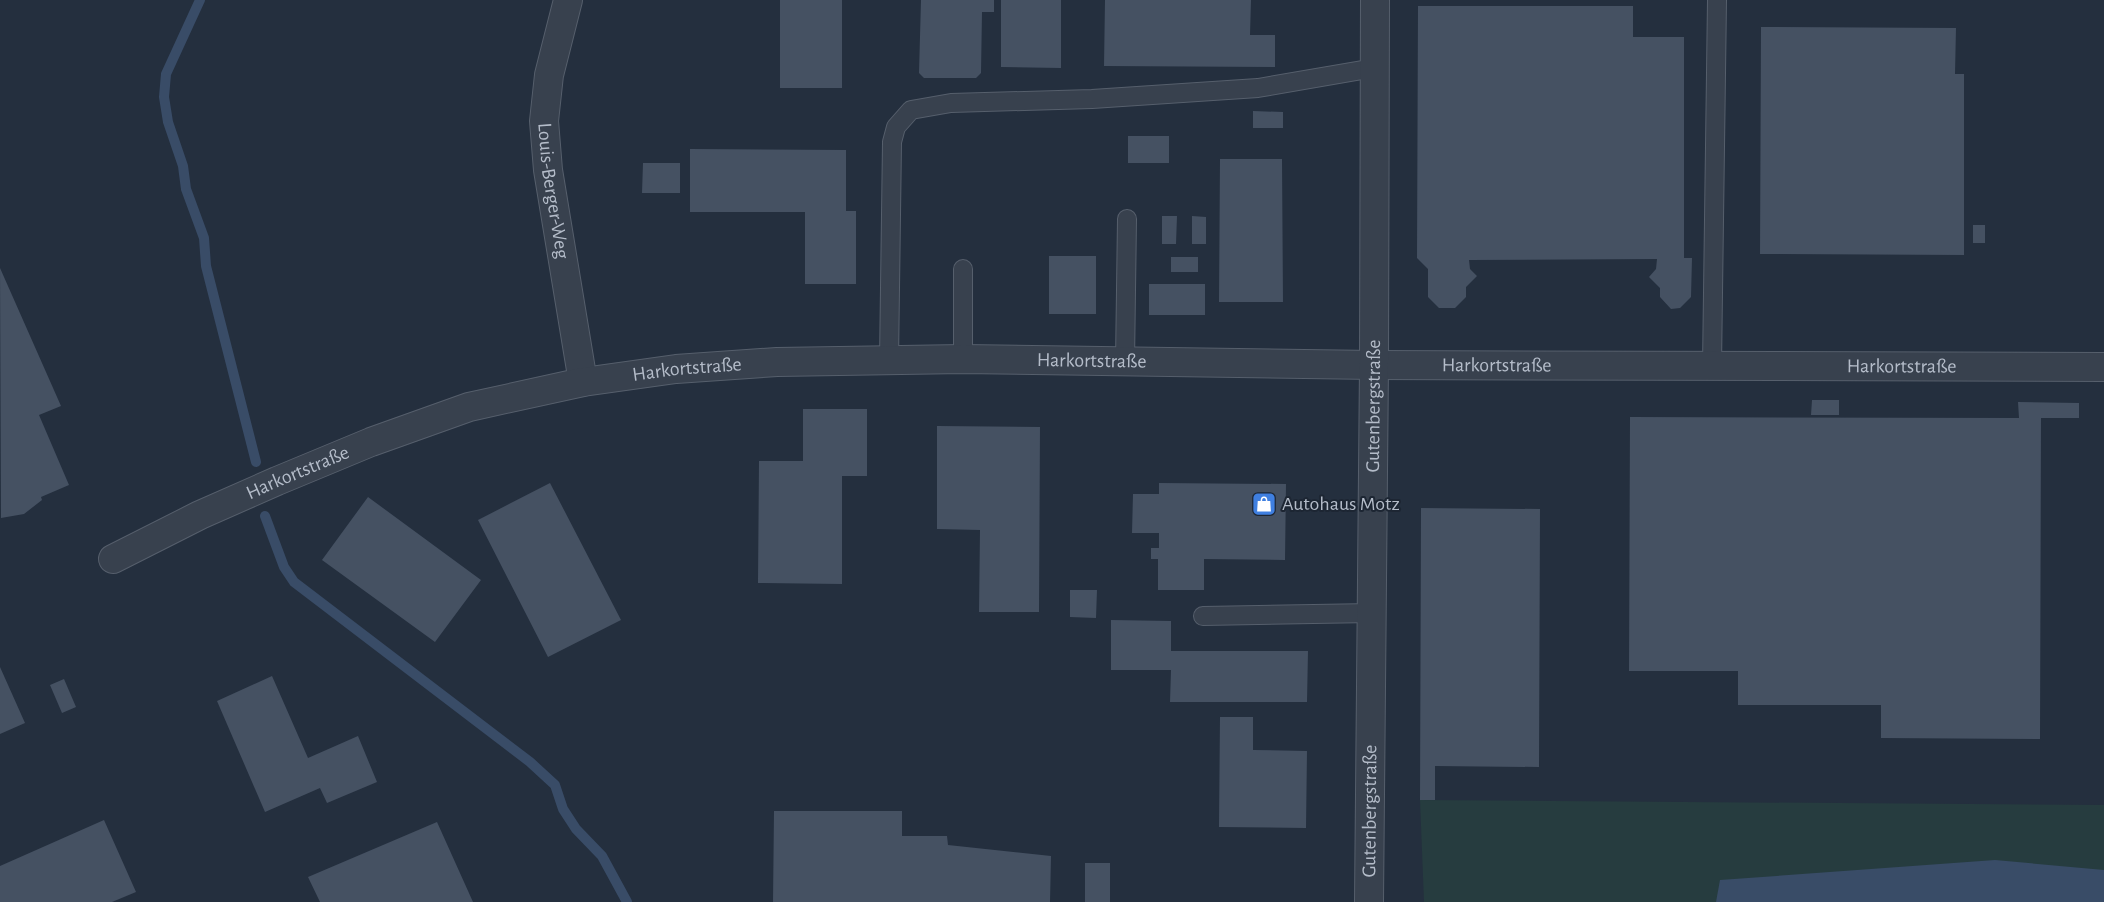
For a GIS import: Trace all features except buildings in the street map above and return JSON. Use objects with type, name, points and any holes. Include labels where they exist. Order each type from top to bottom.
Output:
[{"type":"street","name":"Louis-Berger-Weg","points":[[568,0],[549,76],[544,121],[548,170],[583,382]]},
{"type":"street","name":"Gutenbergstraße","points":[[1369,902],[1375,0]]},
{"type":"street","name":"Harkortstraße","points":[[113,559],[277,481],[371,442],[469,407],[583,382],[676,369],[777,362],[963,359],[1374,366],[2104,367]]},
{"type":"lane","points":[[1712,366],[1717,0]]},
{"type":"lane","points":[[889,361],[892,142],[896,127],[911,110],[952,103],[1092,99],[1258,88],[1374,68]]},
{"type":"lane","points":[[1125,362],[1127,219]]},
{"type":"lane","points":[[963,269],[963,359]]},
{"type":"lane","points":[[1203,616],[1372,613]]},
{"type":"green space","points":[[1420,800],[2104,805],[2104,902],[1424,902]]},
{"type":"water","points":[[1995,860],[2104,870],[2104,902],[1716,902],[1720,880]]},
{"type":"waterway","points":[[200,0],[166,74],[164,97],[168,122],[183,166],[186,189],[204,238],[206,266],[256,462]]},
{"type":"waterway","points":[[265,516],[284,567],[294,582],[530,762],[555,785],[563,809],[576,829],[602,856],[627,902]]},
{"type":"place","name":"Autohaus Motz","points":[[1264,504]]}]
